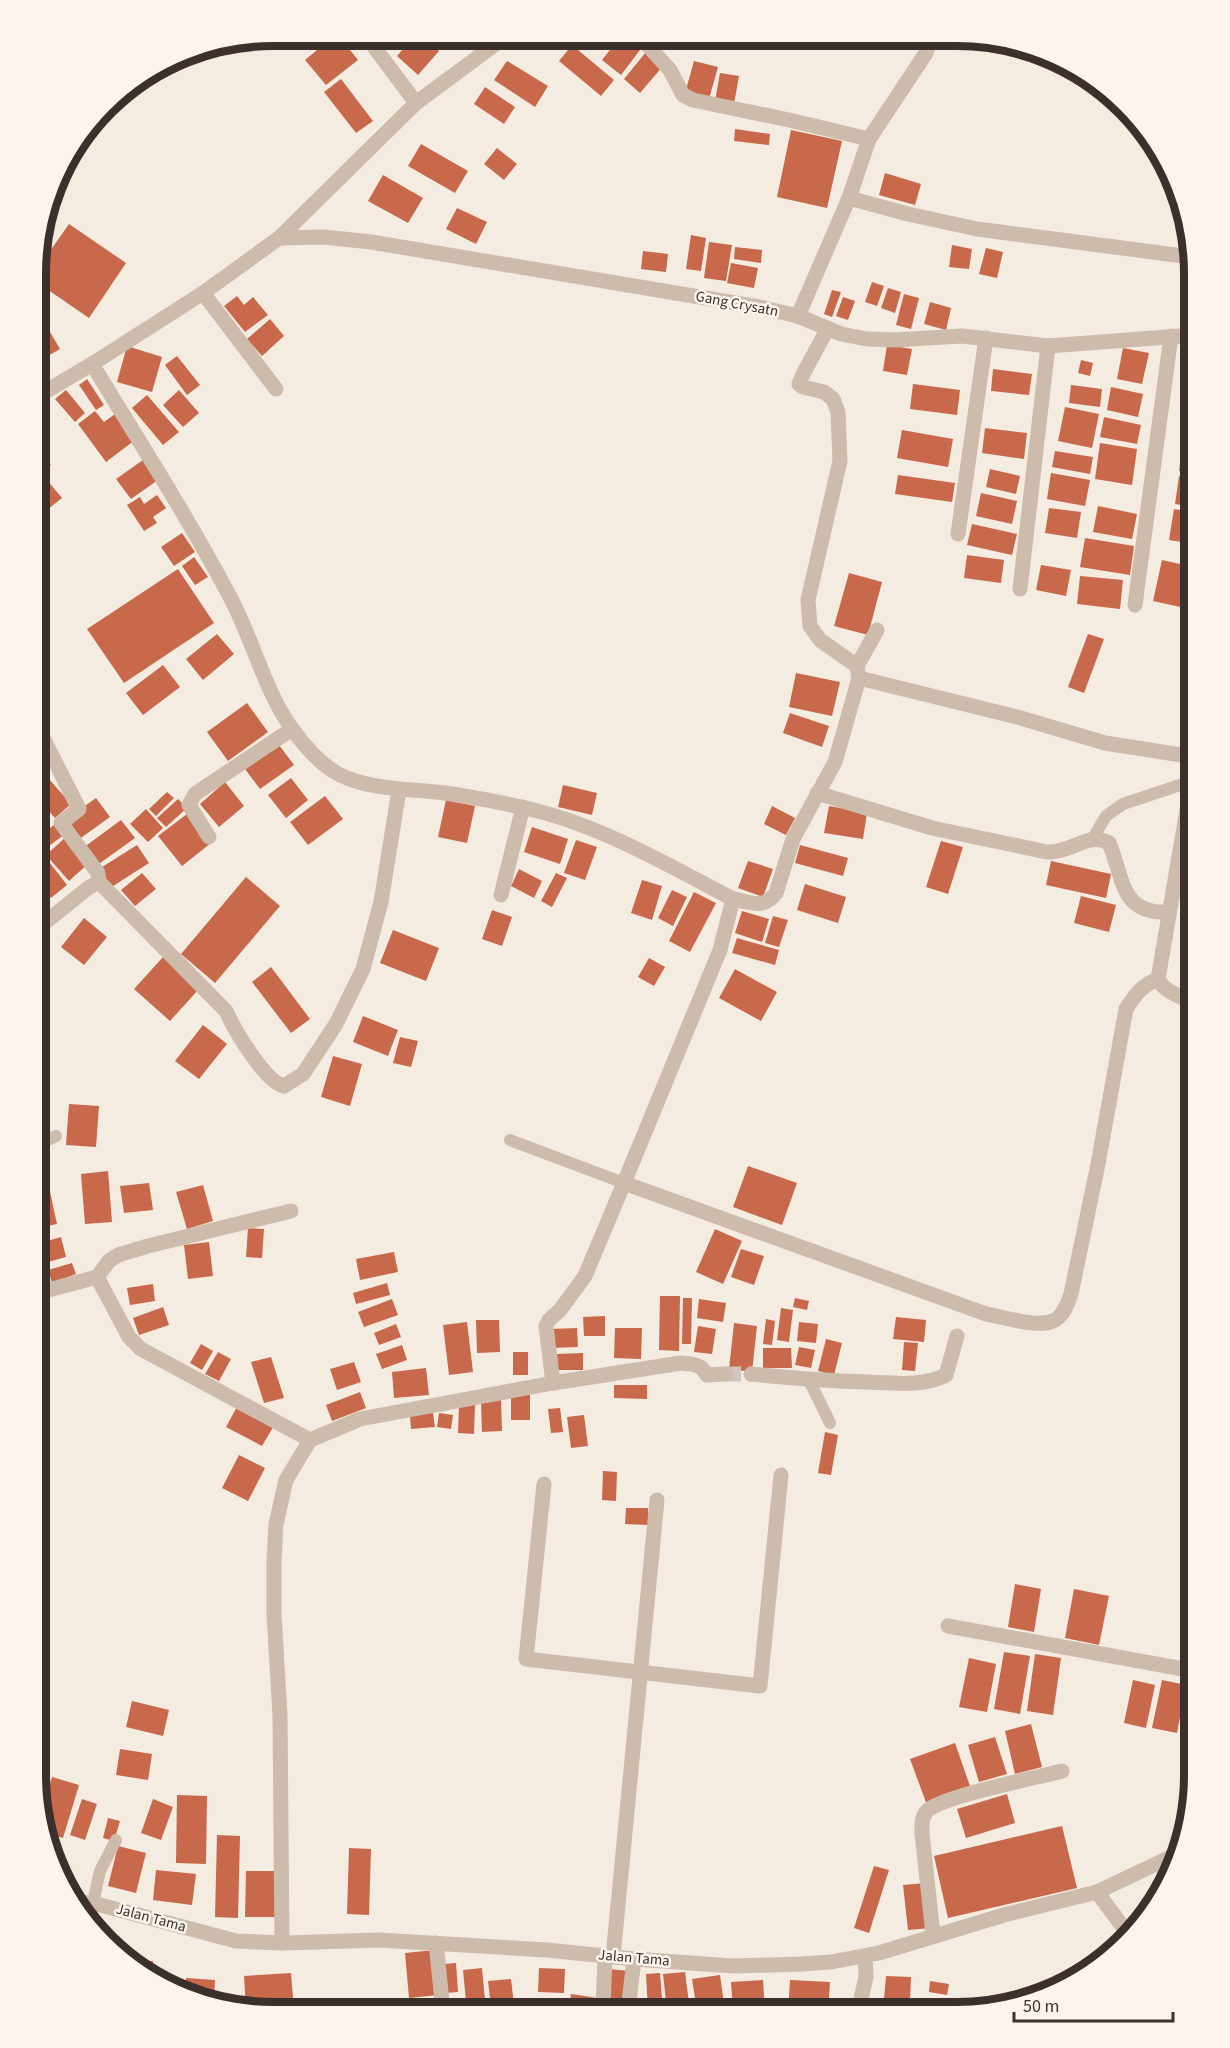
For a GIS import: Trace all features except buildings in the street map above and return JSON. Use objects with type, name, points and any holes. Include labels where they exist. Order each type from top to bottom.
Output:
[{"type":"street","points":[[373,46],[416,103]]},
{"type":"street","points":[[46,391],[203,293],[279,238],[416,103],[493,46]]},
{"type":"street","points":[[648,46],[670,70],[683,95],[693,100],[868,139]]},
{"type":"street","points":[[798,316],[849,198],[868,139],[926,54],[928,46]]},
{"type":"street","points":[[849,198],[977,230],[1183,256]]},
{"type":"street","name":"Gang Crysatn","points":[[279,238],[324,237],[371,242],[759,307],[798,316],[841,334],[867,339],[894,340],[943,336],[987,338],[1048,346],[1184,335]]},
{"type":"street","points":[[203,293],[276,389]]},
{"type":"street","points":[[828,328],[800,384],[803,387],[824,392],[833,399],[838,412],[840,461],[808,600],[810,626],[820,640],[858,672],[1105,743],[1184,755]]},
{"type":"street","points":[[1135,605],[1171,336]]},
{"type":"street","points":[[958,534],[987,338]]},
{"type":"street","points":[[1020,589],[1048,346]]},
{"type":"street","points":[[92,364],[179,506],[231,597],[273,694],[292,729],[324,764],[346,778],[399,790],[436,792],[523,807],[570,821],[629,846],[733,899],[763,904],[770,900],[781,881],[793,838],[835,762],[858,672],[877,630]]},
{"type":"street","points":[[209,837],[189,805],[190,800],[195,794],[292,729]]},
{"type":"street","points":[[46,744],[79,808],[61,823],[98,873],[99,882],[226,1011],[236,1032],[271,1079],[284,1086],[303,1074],[336,1024],[363,969],[381,902],[399,790]]},
{"type":"street","points":[[817,793],[932,828],[1047,852],[1059,852],[1093,838],[1102,838],[1109,843],[1130,901],[1141,910],[1153,913],[1169,912]]},
{"type":"street","points":[[501,895],[523,807]]},
{"type":"street","points":[[1184,826],[1158,979],[1160,985],[1184,998]]},
{"type":"street","points":[[46,922],[88,888],[99,882]]},
{"type":"street","points":[[553,1383],[546,1326],[585,1276],[720,950],[733,899]]},
{"type":"street","points":[[624,1183],[986,1314],[1035,1323],[1054,1321],[1066,1308],[1071,1294],[1098,1164],[1126,1009],[1136,993],[1148,983],[1158,979]]},
{"type":"street","points":[[46,1290],[97,1277],[109,1261],[118,1255],[291,1211]]},
{"type":"street","points":[[97,1277],[129,1337],[141,1349],[310,1440]]},
{"type":"street","points":[[751,1374],[809,1380],[919,1383],[946,1375],[957,1336]]},
{"type":"street","points":[[282,1943],[280,1715],[274,1614],[276,1524],[286,1480],[310,1440],[360,1419],[553,1383],[681,1364],[694,1364],[703,1368],[707,1375],[726,1374]]},
{"type":"street","points":[[544,1484],[526,1659],[760,1686],[781,1475]]},
{"type":"street","points":[[604,2002],[641,1671],[657,1500]]},
{"type":"street","points":[[948,1626],[1184,1669]]},
{"type":"street","points":[[933,1935],[922,1833],[923,1818],[926,1812],[957,1798],[1062,1772]]},
{"type":"street","name":"Jalan Tama","points":[[87,1903],[236,1941],[282,1943],[379,1940],[634,1959],[754,1965],[821,1963],[902,1947],[933,1935],[1004,1914],[1097,1892],[1167,1859]]},
{"type":"street","points":[[1097,1892],[1124,1928]]},
{"type":"street","points":[[436,1943],[442,2002]]},
{"type":"street","points":[[860,2002],[866,1977],[865,1956]]},
{"type":"street","points":[[629,2002],[634,1959]]},
{"type":"lane","points":[[1093,838],[1106,816],[1123,804],[1184,779]]},
{"type":"lane","points":[[46,1141],[56,1136]]},
{"type":"lane","points":[[510,1140],[624,1183]]},
{"type":"lane","points":[[809,1380],[830,1423]]},
{"type":"lane","points":[[93,1903],[100,1871],[116,1840]]},
{"type":"tunnel","points":[[726,1374],[751,1374]]}]
